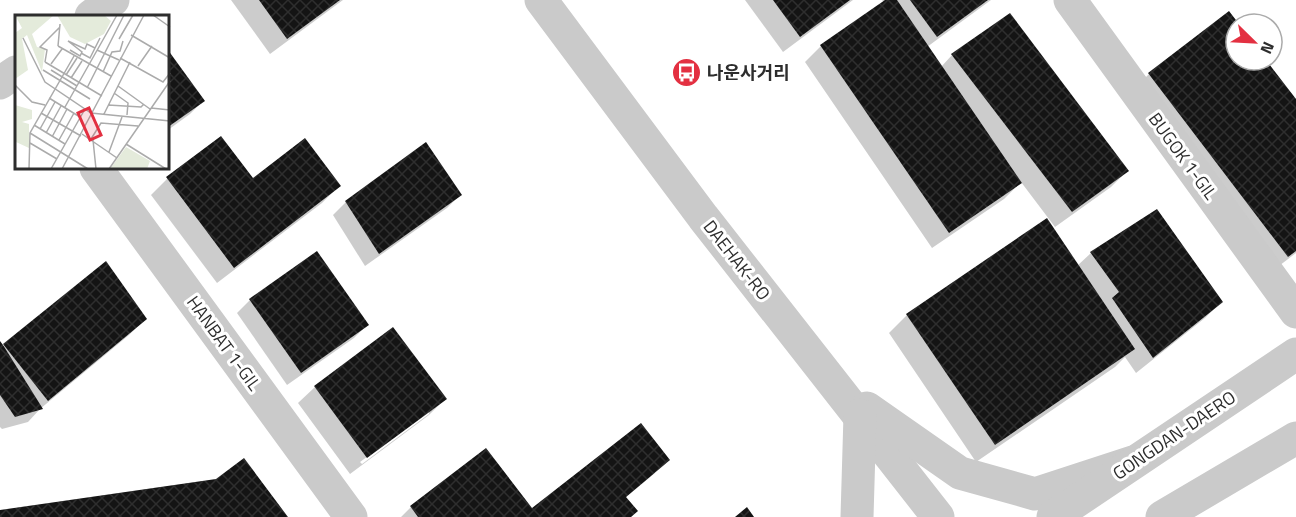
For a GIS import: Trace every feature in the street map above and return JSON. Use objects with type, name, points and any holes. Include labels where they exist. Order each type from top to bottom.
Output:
[{"type":"street","points":[[92,15],[112,0]]},
{"type":"street","name":"DAEHAK-RO","points":[[541,0],[703,217],[938,517]]},
{"type":"street","name":"BUGOK 1-GIL","points":[[1084,5],[1296,312]]},
{"type":"street","points":[[0,83],[15,73]]},
{"type":"street","name":"HANBAT 1-GIL","points":[[97,170],[351,517]]},
{"type":"street","name":"GONGDAN-DAERO","points":[[1053,517],[1296,354]]},
{"type":"street","points":[[837,386],[960,473],[1002,486],[1035,494],[1133,462]]},
{"type":"street","points":[[857,517],[860,415]]},
{"type":"street","points":[[1162,517],[1296,438]]},
{"type":"street","points":[[1192,517],[1213,487]]},
{"type":"building","points":[[259,0],[340,0],[287,39]]},
{"type":"building","points":[[773,0],[850,0],[800,37]]},
{"type":"building","points":[[885,0],[897,0],[1022,183],[949,233],[820,45]]},
{"type":"building","points":[[910,0],[988,0],[937,37]]},
{"type":"building","points":[[1010,13],[1129,171],[1072,212],[951,54]]},
{"type":"building","points":[[1224,15],[1224,72],[1275,72],[1296,99],[1296,251],[1288,257],[1148,73]]},
{"type":"building","points":[[170,53],[205,101],[170,126]]},
{"type":"building","points":[[221,136],[253,178],[305,138],[341,186],[234,268],[166,177]]},
{"type":"building","points":[[426,142],[462,195],[379,254],[345,201]]},
{"type":"building","points":[[1157,209],[1223,302],[1153,358],[1112,298],[1119,292],[1090,252]]},
{"type":"building","points":[[1047,218],[1135,349],[995,445],[906,314]]},
{"type":"building","points":[[317,251],[369,325],[301,373],[249,299]]},
{"type":"building","points":[[106,261],[147,319],[48,401],[3,344]]},
{"type":"building","points":[[393,327],[447,399],[367,458],[314,386]]},
{"type":"building","points":[[0,341],[43,409],[15,417],[0,395]]},
{"type":"building","points":[[641,423],[670,460],[626,497],[638,511],[631,517],[418,517],[410,506],[486,448],[532,508]]},
{"type":"building","points":[[244,458],[288,517],[0,517],[0,510],[216,479]]},
{"type":"building","points":[[747,507],[754,517],[735,517]]},
{"type":"place","name":"나운사거리","points":[[686,72]]}]
